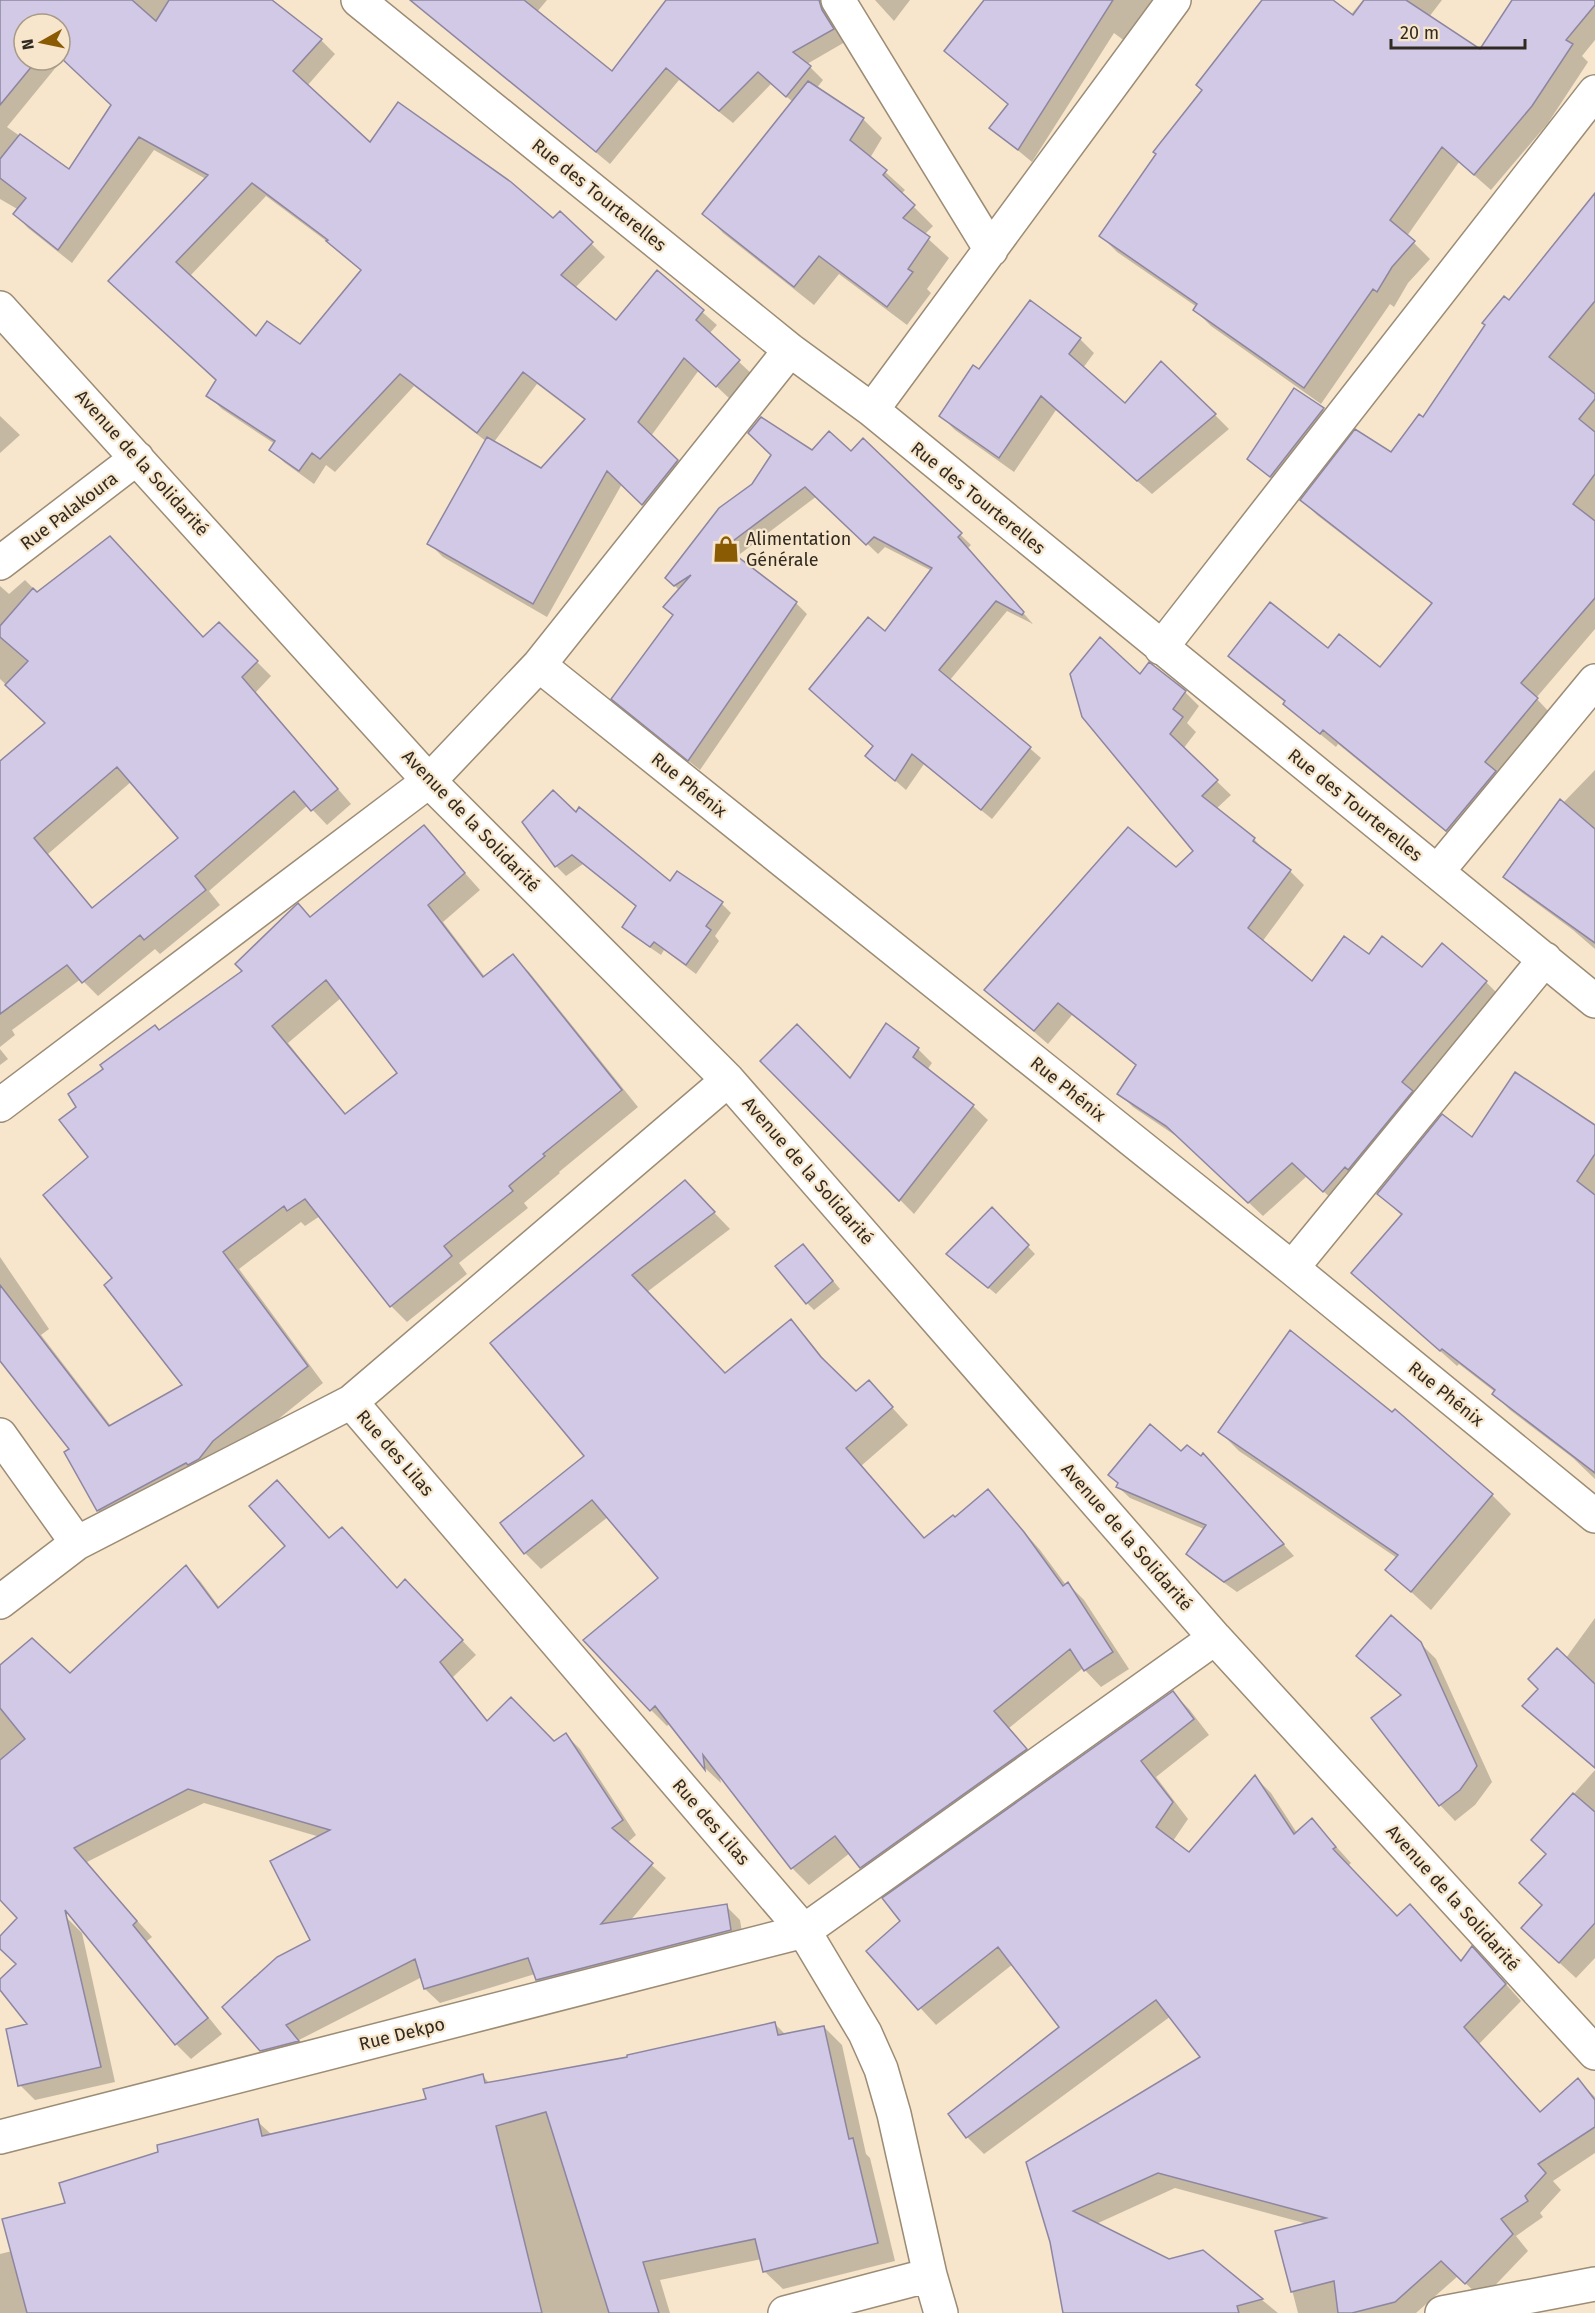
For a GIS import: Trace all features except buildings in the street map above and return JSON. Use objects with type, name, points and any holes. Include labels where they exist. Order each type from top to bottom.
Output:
[{"type":"street","name":"Rue des Tourterelles","points":[[358,0],[790,350],[872,410],[1595,1001]]},
{"type":"street","points":[[838,0],[991,250]]},
{"type":"street","points":[[872,410],[1174,0]]},
{"type":"street","points":[[1161,648],[1595,92]]},
{"type":"street","name":"Avenue de la Solidarité","points":[[0,308],[429,781],[728,1080],[1215,1638],[1595,2053]]},
{"type":"street","points":[[0,1105],[429,781],[539,665],[790,350]]},
{"type":"street","name":"Rue Palakoura","points":[[0,563],[137,458]]},
{"type":"street","name":"Rue Phénix","points":[[539,665],[1292,1268],[1595,1516]]},
{"type":"street","points":[[1437,872],[1595,681]]},
{"type":"street","points":[[1292,1268],[1545,959]]},
{"type":"street","points":[[0,1602],[78,1543],[351,1402],[728,1080]]},
{"type":"street","name":"Rue des Lilas","points":[[351,1402],[804,1931],[865,2032],[881,2069],[894,2114],[930,2275],[941,2313]]},
{"type":"street","points":[[0,1434],[78,1543]]},
{"type":"street","points":[[804,1931],[1215,1638]]},
{"type":"street","name":"Rue Dekpo","points":[[0,2137],[804,1931]]},
{"type":"street","points":[[785,2313],[930,2275]]},
{"type":"street","points":[[1442,2313],[1595,2283]]},
{"type":"place","name":"Alimentation Générale","points":[[726,549]]}]
